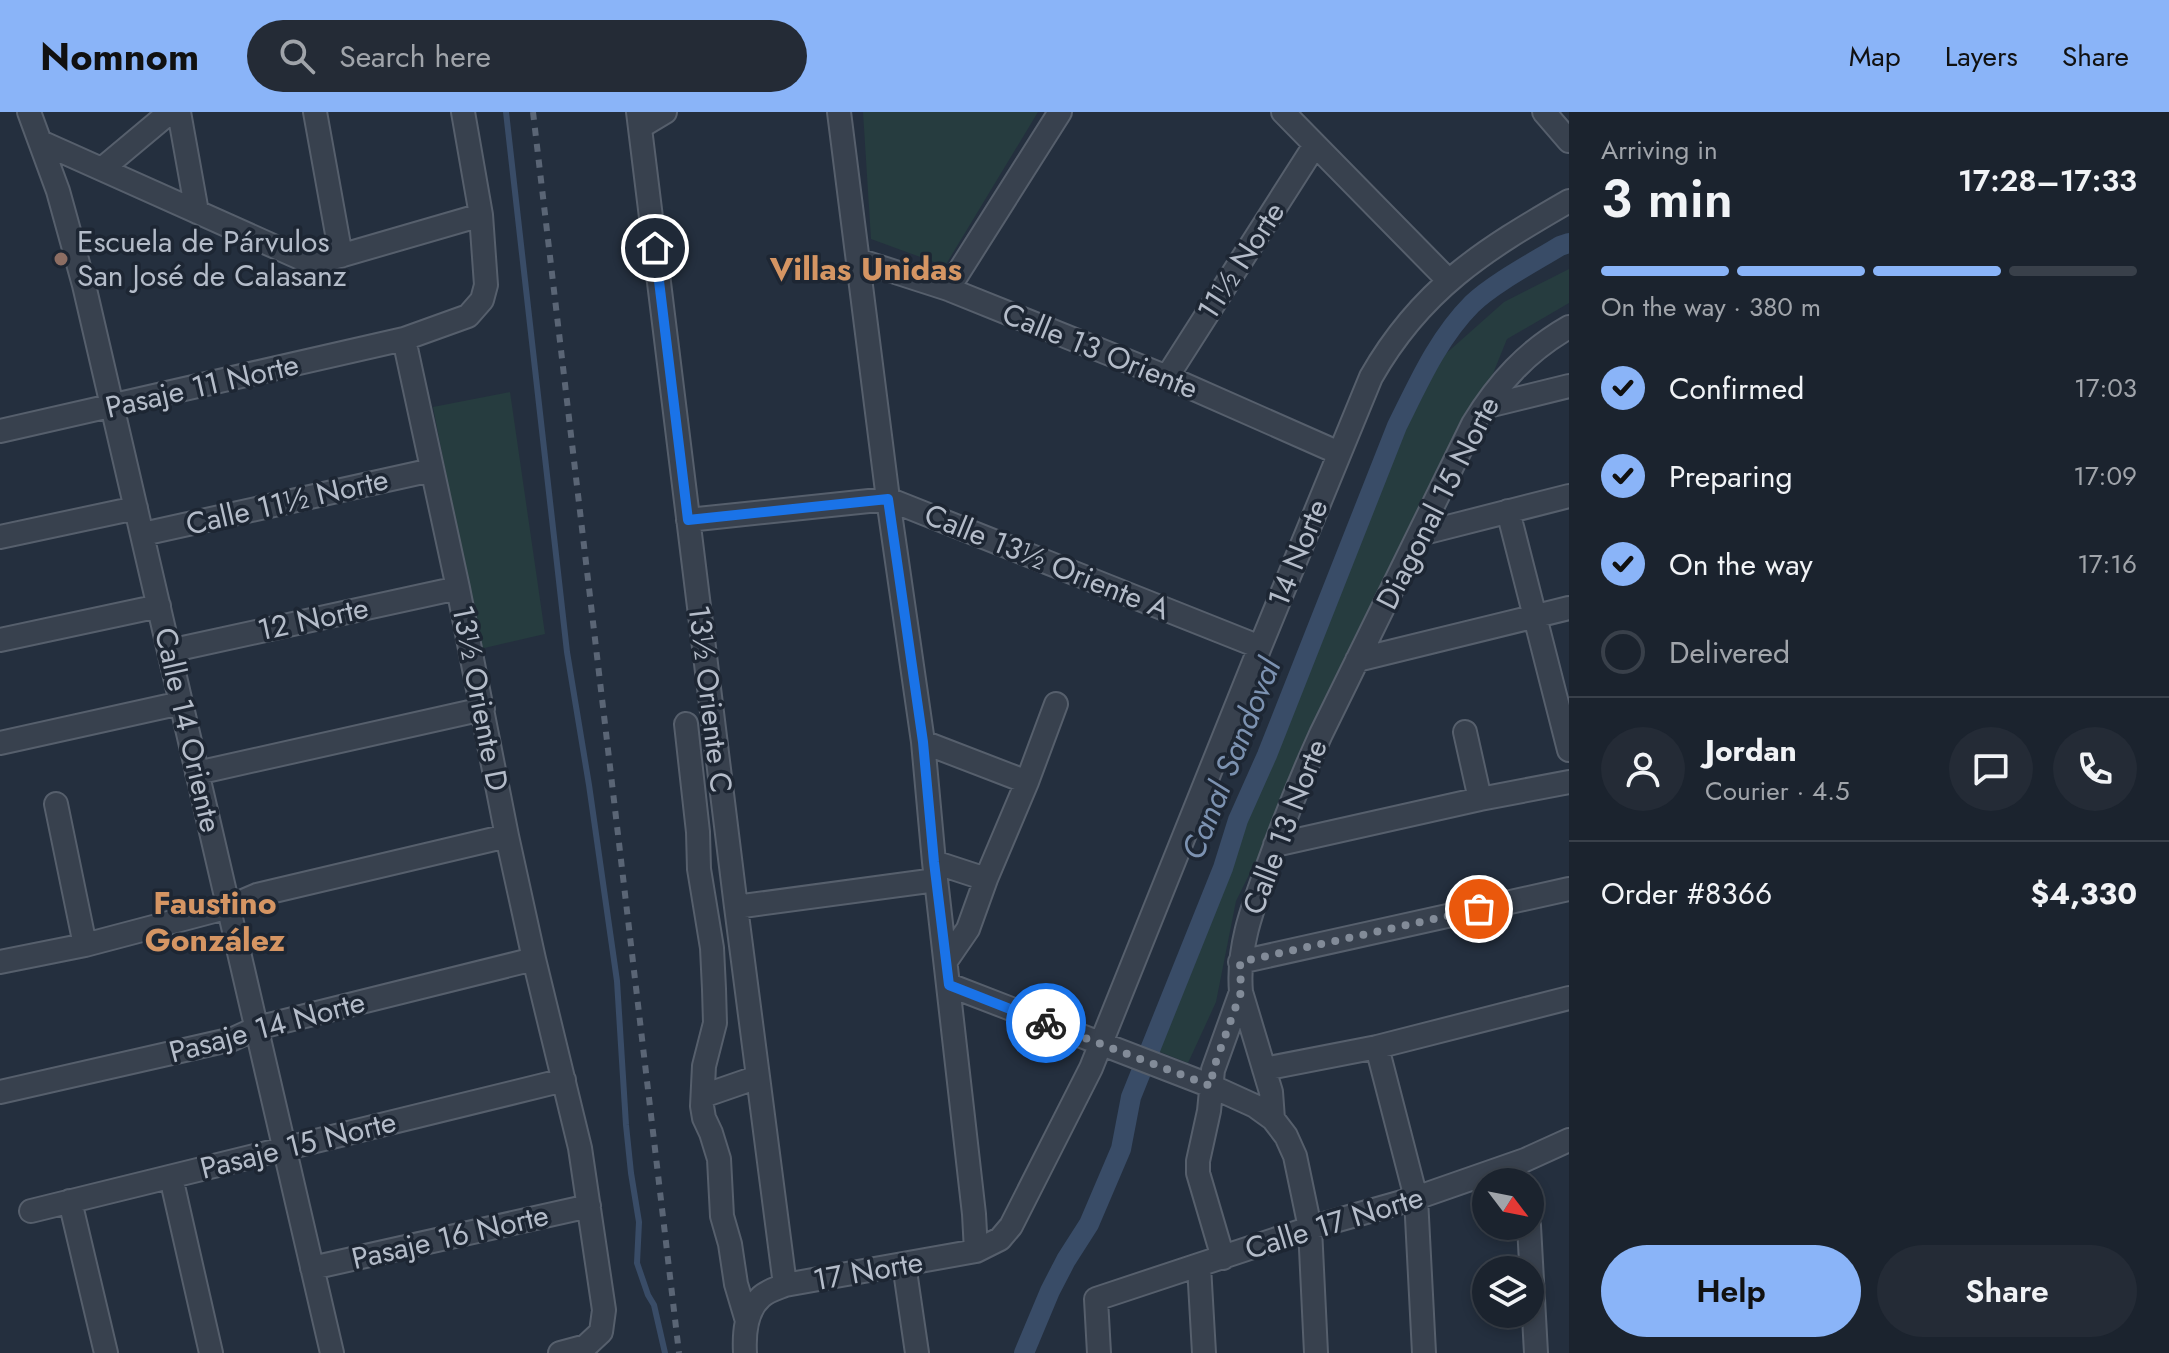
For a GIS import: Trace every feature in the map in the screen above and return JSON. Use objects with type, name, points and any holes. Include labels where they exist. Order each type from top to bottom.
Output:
[{"type":"street","name":"Calle 14 Oriente","points":[[29,112],[73,241],[332,1353]]},
{"type":"street","points":[[102,169],[170,112]]},
{"type":"street","points":[[179,112],[197,212]]},
{"type":"street","points":[[315,112],[341,256]]},
{"type":"street","points":[[404,339],[468,316],[482,300],[486,285],[481,215],[463,112]]},
{"type":"street","points":[[639,120],[665,112]]},
{"type":"street","points":[[839,112],[888,499],[923,742],[976,1251]]},
{"type":"street","points":[[948,289],[1060,112]]},
{"type":"street","points":[[1283,112],[1448,280]]},
{"type":"street","points":[[1544,112],[1569,141]]},
{"type":"street","name":"13½ Oriente C","points":[[639,120],[785,1285]]},
{"type":"street","points":[[41,142],[309,262],[341,256],[481,215]]},
{"type":"street","name":"11½ Norte","points":[[1167,377],[1315,145]]},
{"type":"street","name":"14 Norte","points":[[976,1251],[1000,1239],[1011,1226],[1091,1068],[1362,396],[1382,359],[1410,319],[1448,280],[1512,235],[1569,201]]},
{"type":"street","name":"Calle 13 Oriente","points":[[858,260],[948,289],[1167,377],[1339,453]]},
{"type":"street","name":"Diagonal 15 Norte","points":[[1357,660],[1484,407],[1517,365],[1569,327]]},
{"type":"street","name":"Pasaje 11 Norte","points":[[0,431],[404,339]]},
{"type":"street","name":"13½ Oriente D","points":[[404,339],[507,836],[580,1148],[589,1206],[604,1310],[601,1332],[586,1346],[560,1353]]},
{"type":"street","points":[[1484,407],[1569,386]]},
{"type":"street","name":"Calle 11½ Norte","points":[[143,534],[432,470]]},
{"type":"street","points":[[1420,534],[1569,496]]},
{"type":"street","name":"Calle 13½ Oriente A","points":[[688,520],[888,499],[1260,647]]},
{"type":"street","points":[[0,537],[136,508]]},
{"type":"street","points":[[1508,511],[1566,721],[1569,750]]},
{"type":"street","name":"12 Norte","points":[[169,651],[458,588]]},
{"type":"street","points":[[0,640],[159,606]]},
{"type":"street","points":[[1357,660],[1569,608]]},
{"type":"street","name":"Calle 13 Norte","points":[[1316,1353],[1310,1228],[1295,1156],[1286,1136],[1273,1119],[1273,1103],[1241,992],[1240,962],[1245,931],[1275,845],[1298,786],[1357,660]]},
{"type":"street","points":[[0,743],[181,703]]},
{"type":"street","points":[[946,961],[968,929],[1056,704]]},
{"type":"street","points":[[197,773],[483,709]]},
{"type":"street","points":[[686,724],[699,869],[712,948],[715,1023],[704,1066],[702,1106],[719,1159],[722,1216],[747,1321],[745,1353]]},
{"type":"street","points":[[1465,732],[1480,799]]},
{"type":"street","points":[[923,742],[1027,782]]},
{"type":"street","points":[[1275,845],[1569,782]]},
{"type":"street","points":[[56,804],[85,945]]},
{"type":"street","points":[[0,962],[85,945],[229,907],[257,895],[507,836]]},
{"type":"street","points":[[736,907],[935,871],[986,879]]},
{"type":"street","points":[[1240,962],[1569,889]]},
{"type":"street","name":"Pasaje 14 Norte","points":[[0,1092],[233,1039],[257,1028],[534,959]]},
{"type":"street","points":[[949,985],[1211,1086],[1255,1106],[1273,1119]]},
{"type":"street","points":[[1223,1258],[1197,1167],[1209,1111],[1213,1070],[1241,992]]},
{"type":"street","points":[[1264,1069],[1377,1047],[1569,998]]},
{"type":"street","points":[[1377,1047],[1416,1198],[1424,1353]]},
{"type":"street","points":[[703,1096],[758,1077]]},
{"type":"street","name":"Pasaje 15 Norte","points":[[31,1211],[564,1080]]},
{"type":"street","name":"Calle 17 Norte","points":[[1530,1168],[1569,1140]]},
{"type":"street","points":[[171,1177],[211,1353]]},
{"type":"street","name":"Calle 17 Norte","points":[[1099,1353],[1096,1299],[1310,1228],[1472,1184]]},
{"type":"street","points":[[70,1201],[106,1353]]},
{"type":"street","name":"Pasaje 16 Norte","points":[[312,1268],[589,1206]]},
{"type":"street","points":[[1530,1240],[1536,1353]]},
{"type":"street","name":"17 Norte","points":[[747,1321],[762,1296],[785,1285],[976,1251]]},
{"type":"street","points":[[904,1264],[917,1353]]},
{"type":"street","points":[[1199,1266],[1204,1353]]},
{"type":"green space","points":[[863,112],[1038,112],[945,266],[871,239]]},
{"type":"green space","points":[[1569,269],[1569,303],[1507,339],[1469,433],[1236,901],[1216,1002],[1188,1063],[1150,1048],[1423,374],[1504,302]]},
{"type":"green space","points":[[510,392],[545,634],[480,649],[433,407]]},
{"type":"waterway","points":[[506,112],[567,652],[617,981],[626,1125],[639,1222],[637,1263],[654,1305],[665,1353]]},
{"type":"waterway","name":"Canal Sandoval","points":[[1024,1353],[1050,1291],[1089,1224],[1121,1149],[1131,1097],[1223,868],[1238,820],[1267,755],[1397,426],[1439,346],[1472,304],[1514,273],[1569,243]]},
{"type":"railway","points":[[533,112],[679,1353]]},
{"type":"way so far","points":[[1046,1023],[1211,1086],[1213,1070],[1241,992],[1240,962],[1479,909]]},
{"type":"place","name":"Escuela de Párvulos San José de Calasanz","points":[[61,259]]},
{"type":"district","name":"Villas Unidas","points":[[866,269]]},
{"type":"district","name":"Faustino González","points":[[215,922]]},
{"type":"route","points":[[655,248],[688,520],[888,499],[923,742],[949,985],[1046,1023]]}]
